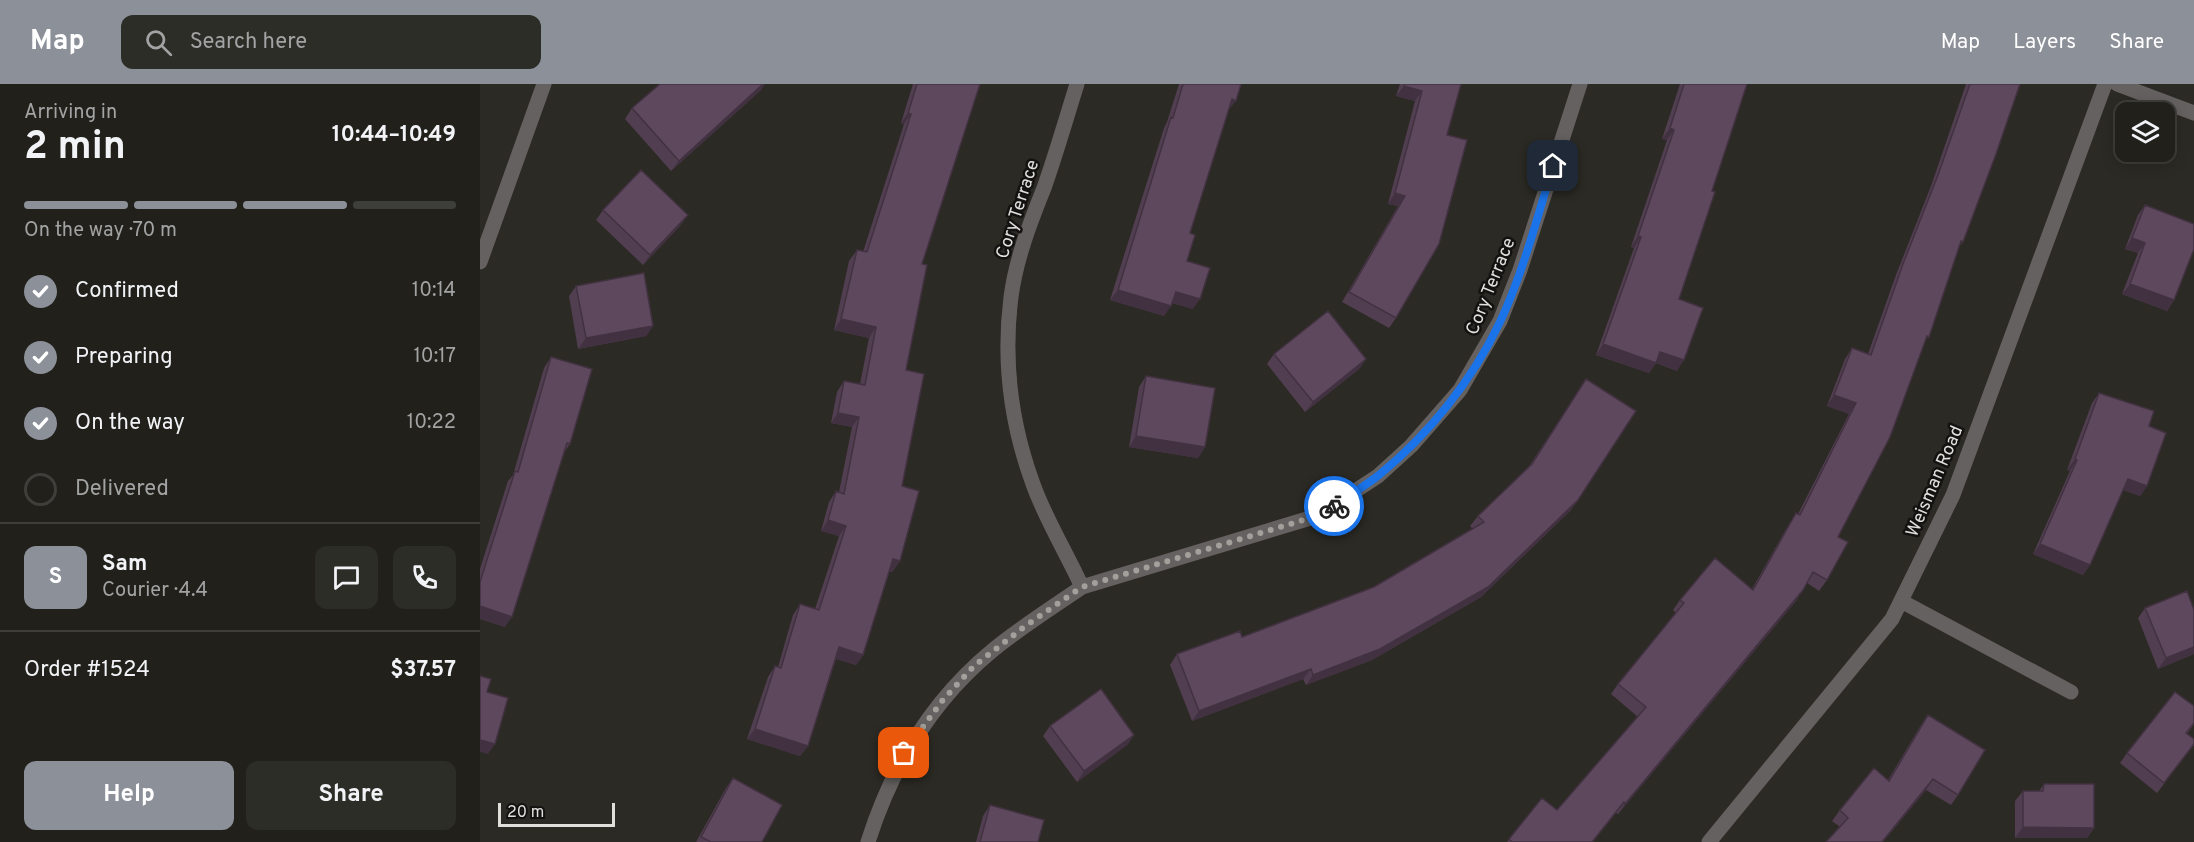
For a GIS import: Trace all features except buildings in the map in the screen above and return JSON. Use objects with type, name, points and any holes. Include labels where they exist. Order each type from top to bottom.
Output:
[{"type":"street","points":[[480,262],[544,84]]},
{"type":"street","name":"Cory Terrace","points":[[1077,84],[1044,186],[1027,229],[1011,295],[1008,381],[1018,437],[1033,487],[1082,587]]},
{"type":"street","name":"Cory Terrace","points":[[868,842],[878,808],[904,753],[942,701],[974,666],[994,649],[1082,587],[1317,516],[1378,476],[1411,446],[1460,390],[1500,321],[1520,270],[1580,84]]},
{"type":"street","name":"Weisman Road","points":[[1709,842],[1892,619],[1953,495],[2104,84]]},
{"type":"street","points":[[2117,84],[2194,113]]},
{"type":"street","points":[[1901,601],[2071,692]]},
{"type":"way so far","points":[[904,753],[942,701],[974,666],[1024,627],[1082,587],[1317,516],[1334,506]]},
{"type":"route","points":[[1334,506],[1378,476],[1411,446],[1460,390],[1500,321],[1520,270],[1553,166]]}]
